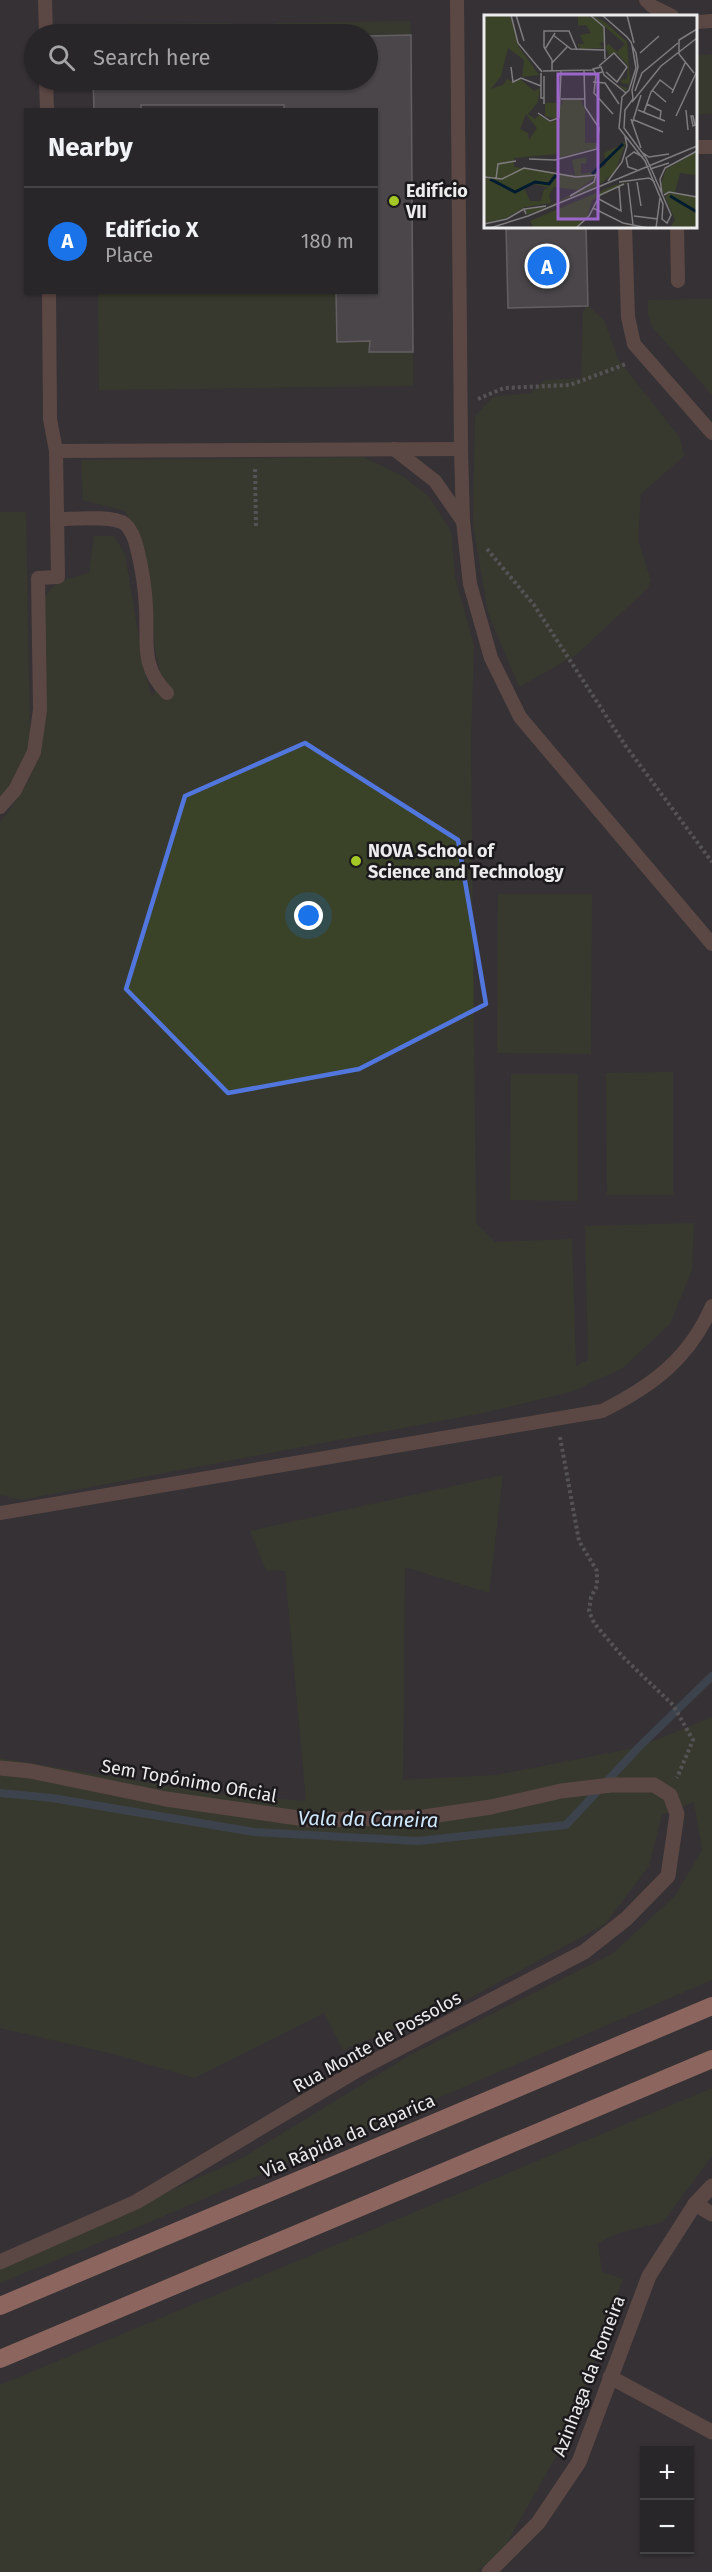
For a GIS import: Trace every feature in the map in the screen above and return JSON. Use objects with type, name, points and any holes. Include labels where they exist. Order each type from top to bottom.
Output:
[{"type":"highway","name":"Via Rápida da Caparica","points":[[0,2306],[712,2006]]},
{"type":"highway","points":[[0,2359],[712,2059]]},
{"type":"street","name":"Sem Topónimo Oficial","points":[[0,1768],[166,1799],[312,1820],[424,1817],[491,1807],[561,1791],[611,1785],[654,1785],[662,1790]]},
{"type":"street","name":"Rua Monte de Possolos","points":[[0,2262],[136,2202],[359,2069],[584,1952],[627,1919],[668,1876],[677,1814],[670,1795],[662,1790]]},
{"type":"street","name":"Azinhaga da Romeira","points":[[489,2572],[538,2523],[579,2462],[649,2276],[695,2204],[712,2186]]},
{"type":"street","points":[[695,2204],[712,2214]]},
{"type":"street","points":[[610,2377],[712,2432]]},
{"type":"lane","points":[[45,0],[46,24]]},
{"type":"lane","points":[[457,0],[461,449],[463,521],[470,584],[491,658],[520,717],[712,944]]},
{"type":"lane","points":[[646,0],[667,15]]},
{"type":"lane","points":[[697,22],[712,21]]},
{"type":"lane","points":[[46,90],[47,108]]},
{"type":"lane","points":[[625,228],[628,317],[634,344],[712,433]]},
{"type":"lane","points":[[677,228],[678,281]]},
{"type":"lane","points":[[0,807],[15,790],[34,752],[40,710],[38,578],[58,577],[56,451],[50,419],[49,294]]},
{"type":"lane","points":[[394,449],[435,481],[463,521]]},
{"type":"lane","points":[[56,451],[461,449]]},
{"type":"lane","points":[[57,519],[110,519],[125,524],[131,532],[140,559],[145,596],[147,660],[151,673],[167,693]]},
{"type":"lane","points":[[0,1513],[602,1411],[639,1393],[672,1366],[694,1340],[712,1306]]},
{"type":"path","points":[[477,400],[504,388],[570,386],[627,363]]},
{"type":"path","points":[[254,450],[256,527]]},
{"type":"path","points":[[463,521],[534,605],[625,744],[712,862]]},
{"type":"path","points":[[557,1419],[579,1541],[597,1571],[597,1586],[591,1597],[589,1611],[594,1623],[622,1656],[673,1705],[693,1740],[679,1776],[662,1790]]},
{"type":"highlighted area","points":[[305,743],[458,840],[486,1004],[359,1069],[228,1093],[126,989],[185,796]]},
{"type":"green space","points":[[410,21],[411,35],[378,35],[378,24],[274,23]]},
{"type":"green space","points":[[230,23],[230,24],[92,24]]},
{"type":"green space","points":[[712,54],[712,114],[697,114],[697,56]]},
{"type":"green space","points":[[98,294],[337,294],[370,341],[370,352],[413,352],[413,386],[99,390]]},
{"type":"green space","points":[[712,299],[712,395],[652,327],[648,314],[648,300]]},
{"type":"green space","points":[[588,306],[604,320],[618,359],[680,438],[684,456],[641,494],[638,540],[651,581],[647,589],[576,655],[519,687],[488,613],[473,524],[475,416],[493,397],[530,393],[545,380],[581,378],[583,311]]},
{"type":"green space","points":[[363,457],[403,476],[429,497],[451,531],[455,577],[474,645],[471,740],[476,1223],[495,1242],[572,1239],[576,1366],[588,1360],[585,1226],[694,1223],[692,1270],[670,1324],[623,1368],[571,1392],[483,1413],[21,1500],[0,1495],[0,822],[27,784],[42,739],[46,700],[43,602],[46,595],[56,585],[89,573],[94,536],[114,536],[125,554],[144,669],[152,697],[162,679],[155,650],[149,588],[140,537],[125,511],[83,500],[81,460]]},
{"type":"green space","points":[[0,512],[26,512],[30,738],[22,776],[0,796]]},
{"type":"green space","points":[[498,894],[592,894],[591,1054],[497,1053]]},
{"type":"green space","points":[[673,1072],[673,1195],[607,1195],[606,1073]]},
{"type":"green space","points":[[511,1074],[578,1074],[578,1201],[510,1200]]},
{"type":"green space","points":[[503,1475],[489,1593],[405,1567],[403,1780],[496,1775],[639,1747],[712,1717],[712,1980],[150,2222],[0,2283],[0,2269],[244,2157],[410,2055],[612,1954],[675,1896],[702,1850],[694,1802],[662,1815],[649,1866],[605,1924],[470,1998],[343,2050],[324,2013],[194,2078],[117,2055],[0,2028],[0,1758],[215,1794],[306,1801],[285,1571],[266,1570],[250,1531]]},
{"type":"green space","points":[[712,2088],[712,2156],[663,2222],[621,2232],[598,2243],[602,2272],[623,2279],[566,2439],[505,2546],[477,2572],[0,2572],[0,2385]]},
{"type":"building","name":"Edifício VII","points":[[411,35],[413,352],[369,352],[370,341],[337,342],[336,294],[378,294],[378,108],[284,108],[284,105],[141,105],[141,108],[94,108],[93,90],[378,90],[378,36]]},
{"type":"building","points":[[506,228],[586,228],[588,306],[508,308]]},
{"type":"waterway","name":"Vala da Caneira","points":[[0,1793],[52,1798],[254,1832],[418,1841],[566,1825],[639,1747],[712,1676]]},
{"type":"place","name":"Edifício VII","points":[[394,201]]},
{"type":"place","name":"Edifício X","points":[[547,266]]},
{"type":"place","name":"NOVA School of Science and Technology","points":[[356,861]]}]
